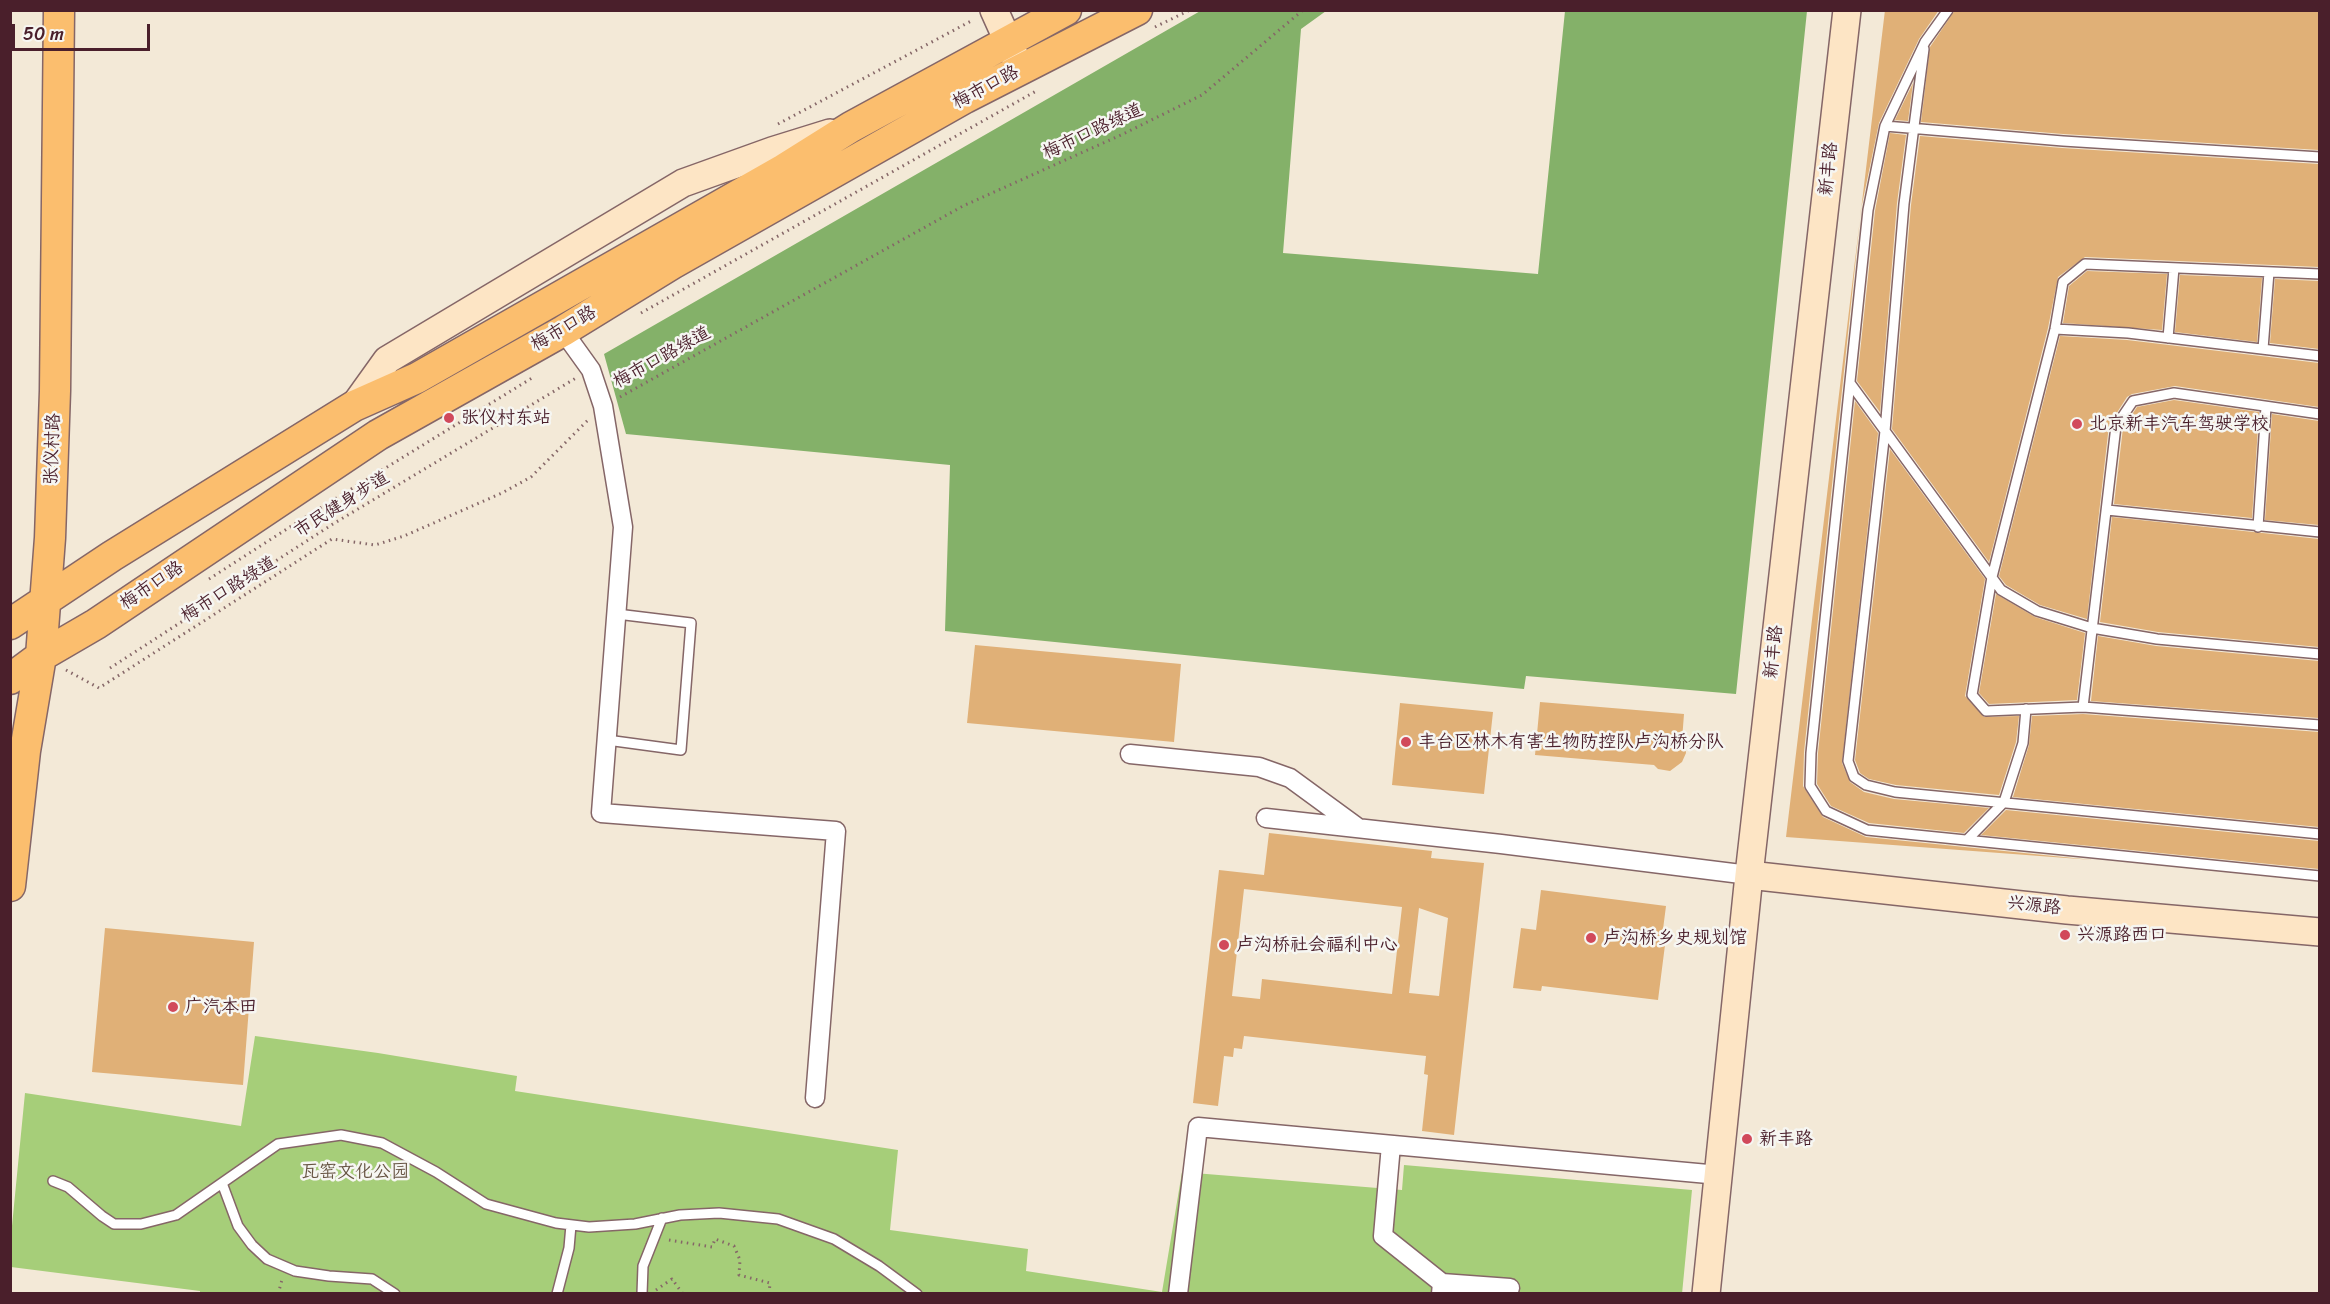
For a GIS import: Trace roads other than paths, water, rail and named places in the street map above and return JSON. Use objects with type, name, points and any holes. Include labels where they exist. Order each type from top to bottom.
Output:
[{"type":"main road","name":"张仪村路","points":[[10,886],[25,751],[41,656],[50,538],[55,391],[59,10]]},
{"type":"main road","name":"梅市口路","points":[[10,624],[112,556],[354,406],[417,378],[784,169],[851,127],[1066,10]]},
{"type":"main road","name":"梅市口路","points":[[10,679],[41,656],[96,624],[378,435],[563,331],[672,264],[965,98],[1021,69],[1143,20]]},
{"type":"street","name":"新丰路","points":[[1706,1293],[1749,876],[1847,10]]},
{"type":"street","points":[[987,13],[1008,41],[1021,69]]},
{"type":"street","points":[[563,331],[591,370],[603,406],[623,526],[601,813],[836,831],[815,1098]]},
{"type":"street","points":[[1130,754],[1259,767],[1290,778],[1359,828]]},
{"type":"street","points":[[1266,818],[1749,876]]},
{"type":"street","name":"兴源路","points":[[1749,876],[2067,910],[2319,932]]},
{"type":"street","points":[[1178,1293],[1198,1127],[1719,1175]]},
{"type":"street","points":[[1391,1144],[1383,1236],[1442,1288],[1510,1287]]},
{"type":"lane","points":[[1948,10],[1925,42],[1885,126],[1868,210],[1811,753],[1810,786],[1826,811],[1867,830],[2319,876]]},
{"type":"lane","points":[[1925,42],[1904,204],[1885,431],[1848,761],[1854,777],[1866,785],[1895,792],[2319,834]]},
{"type":"lane","points":[[1885,126],[2063,141],[2319,157]]},
{"type":"lane","points":[[2319,274],[2085,264],[2063,282],[2055,328],[1992,577],[1972,695],[1986,711],[2083,707],[2319,725]]},
{"type":"lane","points":[[2168,338],[2174,268]]},
{"type":"lane","points":[[2263,349],[2269,272]]},
{"type":"lane","points":[[2055,328],[2168,338],[2319,356]]},
{"type":"lane","points":[[1850,383],[2001,590],[2037,611],[2092,628],[2157,639],[2319,654]]},
{"type":"lane","points":[[2083,707],[2116,426],[2133,401],[2174,393],[2319,414]]},
{"type":"lane","points":[[2258,527],[2266,407]]},
{"type":"lane","points":[[2107,510],[2319,532]]},
{"type":"lane","points":[[607,740],[681,750],[691,623],[617,614]]},
{"type":"lane","points":[[1967,840],[2004,802],[2023,743],[2026,709]]},
{"type":"lane","points":[[53,1181],[68,1187],[114,1224],[141,1224],[176,1215],[278,1144],[340,1135],[382,1143],[486,1204],[572,1225],[589,1227],[635,1224],[680,1215],[719,1213],[778,1220],[834,1239],[879,1266],[917,1293]]},
{"type":"lane","points":[[222,1183],[238,1226],[252,1245],[267,1259],[295,1271],[372,1280],[395,1293]]},
{"type":"lane","points":[[642,1293],[643,1266],[665,1218]]},
{"type":"lane","points":[[557,1293],[572,1225]]},
{"type":"place","name":"张仪村东站","points":[[449,418]]},
{"type":"place","name":"北京新丰汽车驾驶学校","points":[[2077,424]]},
{"type":"place","name":"丰台区林木有害生物防控队卢沟桥分队","points":[[1406,742]]},
{"type":"place","name":"兴源路西口","points":[[2065,935]]},
{"type":"place","name":"卢沟桥乡史规划馆","points":[[1591,938]]},
{"type":"place","name":"卢沟桥社会福利中心","points":[[1224,945]]},
{"type":"place","name":"广汽本田","points":[[173,1007]]},
{"type":"place","name":"新丰路","points":[[1747,1139]]},
{"type":"park label","name":"瓦窑文化公园","points":[[355,1172]]}]
